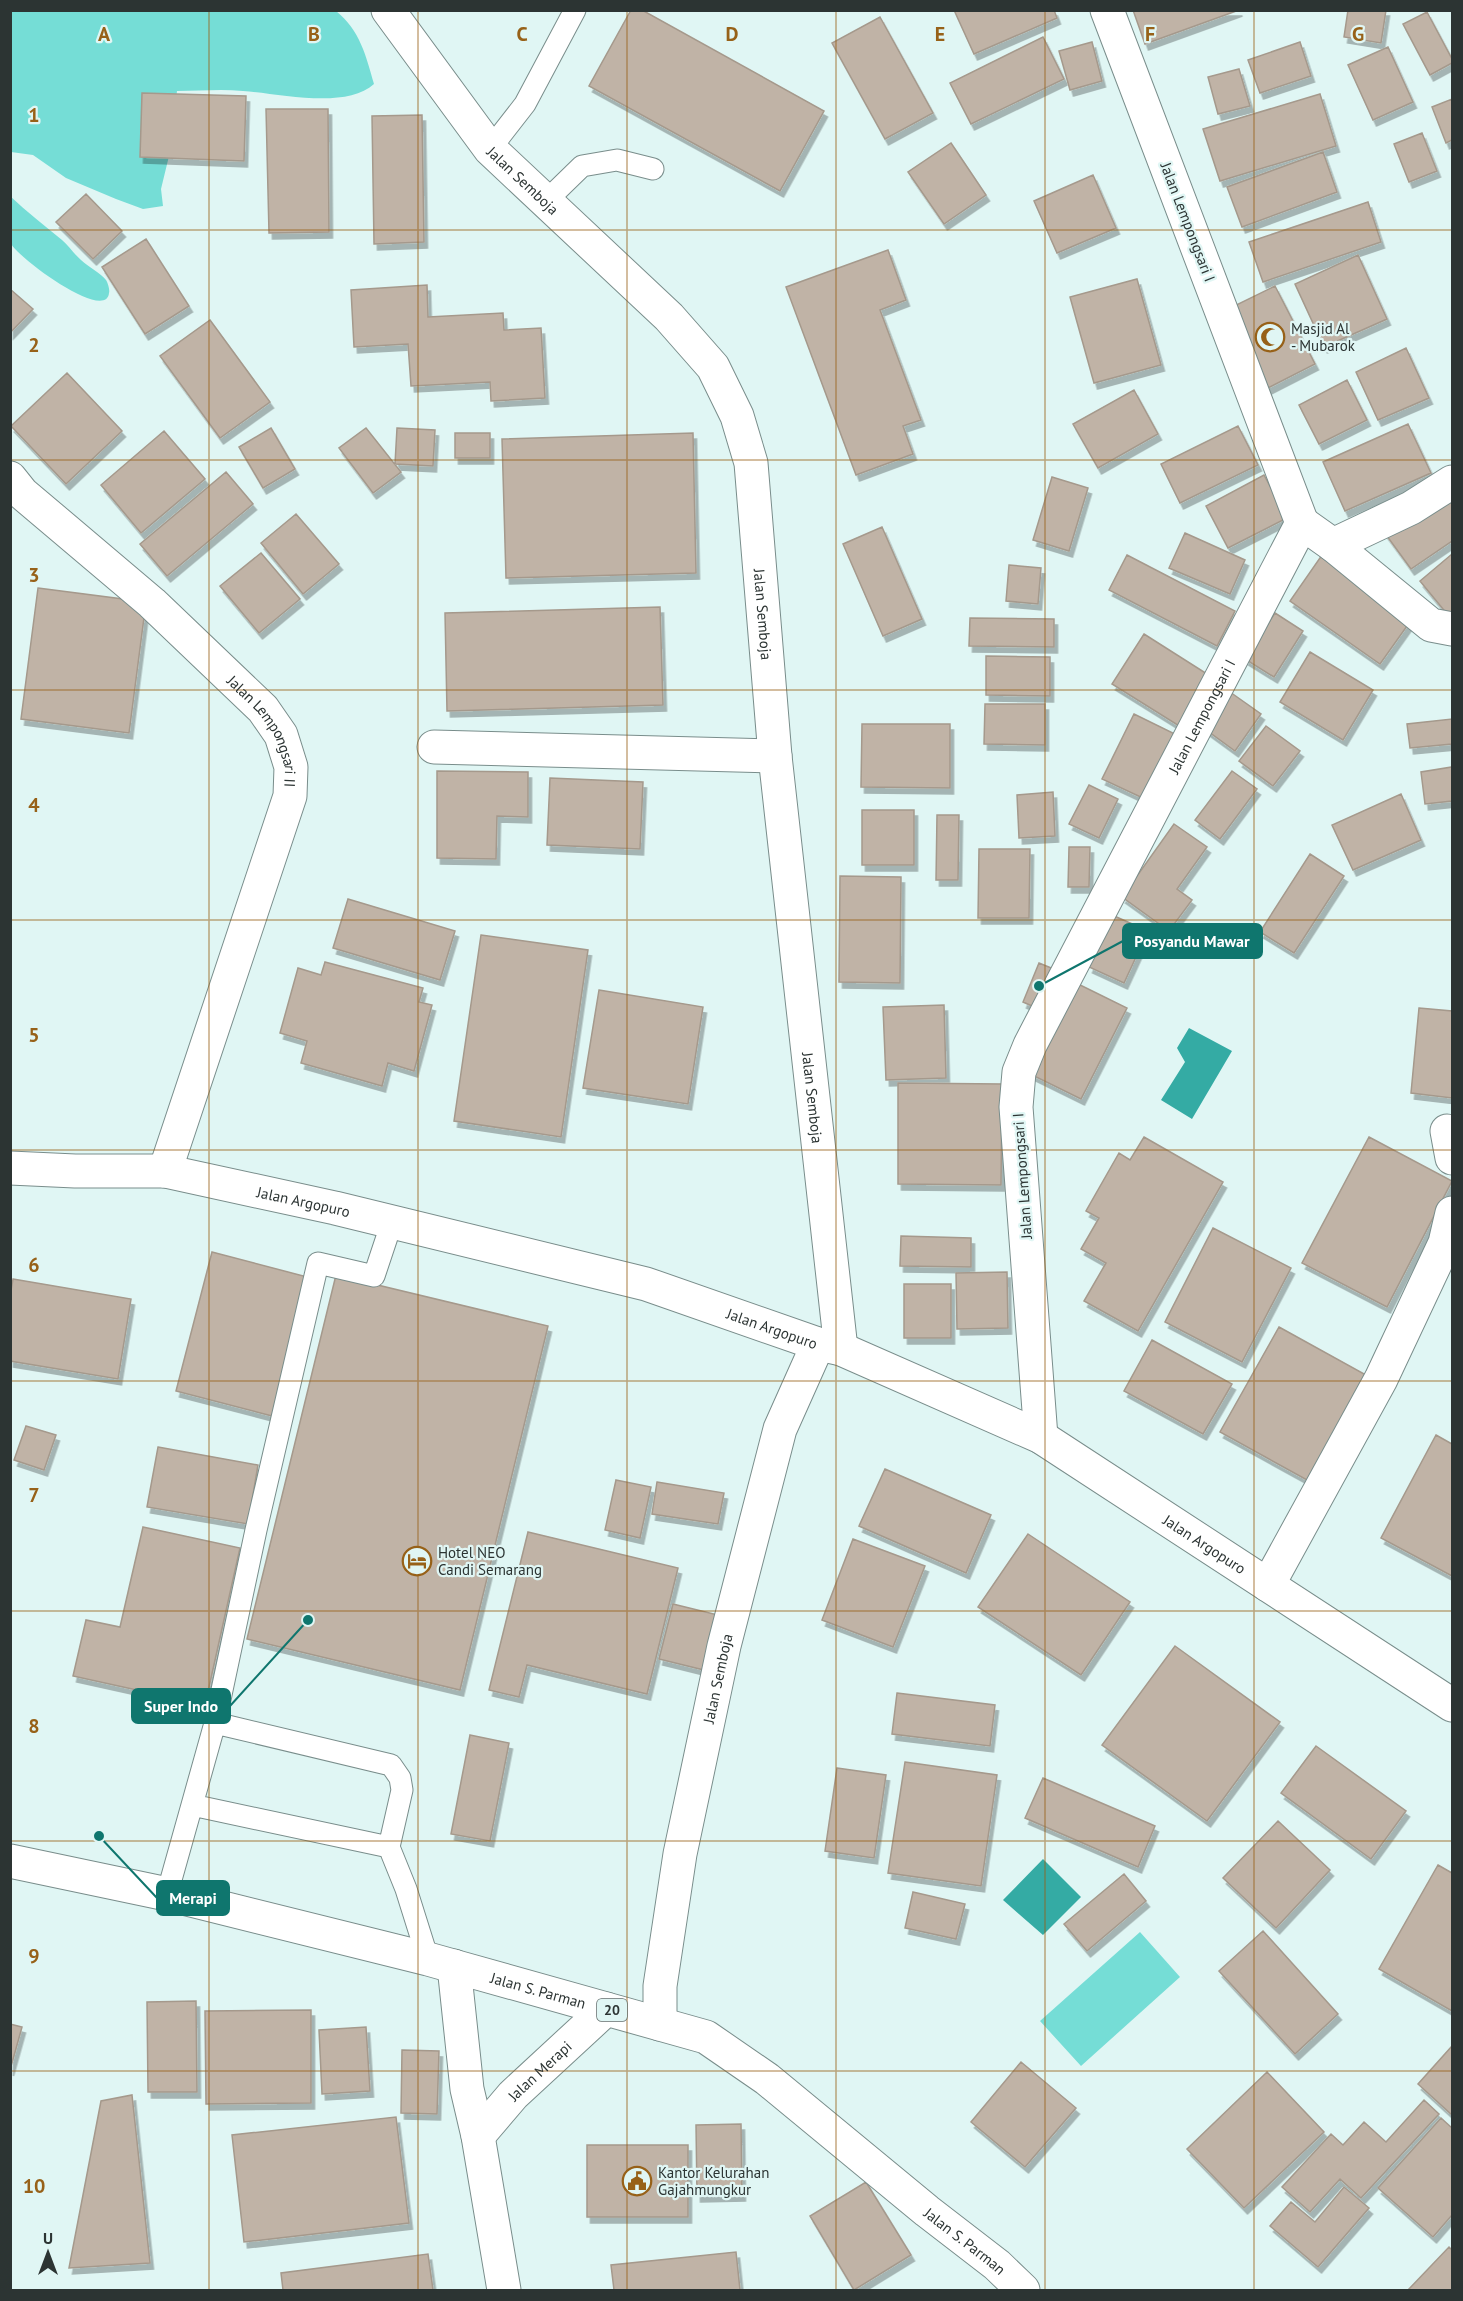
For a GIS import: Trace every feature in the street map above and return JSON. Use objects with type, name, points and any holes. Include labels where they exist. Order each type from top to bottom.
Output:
[{"type":"main road","name":"Jalan Semboja","points":[[388,10],[490,149],[669,317],[712,367],[737,416],[751,463],[775,756],[830,1347],[780,1429],[724,1646],[680,1854],[660,1986],[660,2024]]},
{"type":"main road","name":"Jalan Lempongsari I","points":[[1041,1437],[1016,1107],[1019,1072],[1030,1045],[1302,523],[1107,10]]},
{"type":"main road","name":"Jalan Lempongsari II","points":[[10,478],[22,493],[152,603],[263,709],[281,735],[291,767],[290,796],[165,1171]]},
{"type":"main road","points":[[1333,545],[1411,508],[1452,482]]},
{"type":"main road","points":[[1302,523],[1333,545],[1431,625],[1452,629]]},
{"type":"main road","points":[[434,747],[775,756]]},
{"type":"main road","name":"Jalan Argopuro","points":[[10,1168],[165,1171],[392,1222],[646,1284],[830,1347],[1041,1437],[1452,1705]]},
{"type":"main road","points":[[1268,1585],[1381,1379],[1445,1243],[1452,1213]]},
{"type":"main road","name":"Jalan S. Parman","points":[[10,1861],[167,1894],[441,1963],[706,2037],[767,2079],[927,2211],[997,2265],[1023,2290]]},
{"type":"main road","points":[[441,1963],[478,2136],[504,2290]]},
{"type":"main road","name":"Jalan Merapi","points":[[478,2136],[513,2096],[606,2009]]},
{"type":"lane","points":[[490,149],[525,104],[575,10]]},
{"type":"lane","points":[[545,202],[582,166],[617,160],[653,169]]},
{"type":"lane","points":[[167,1894],[215,1723],[256,1530],[318,1263],[374,1276],[392,1222]]},
{"type":"lane","points":[[215,1723],[391,1765],[400,1778],[402,1790],[389,1847],[441,1963]]},
{"type":"lane","points":[[192,1804],[389,1847]]},
{"type":"shaded area","points":[[11,11],[336,11],[351,26],[356,35],[365,54],[374,84],[362,92],[329,98],[292,97],[235,90],[177,91],[169,156],[161,189],[163,206],[143,209],[66,178],[33,155],[11,152]]},
{"type":"shaded area","points":[[10,196],[62,240],[78,258],[104,277],[109,293],[104,300],[93,300],[78,294],[43,273],[16,250],[9,238]]},
{"type":"shaded area","points":[[1189,1028],[1232,1051],[1192,1119],[1161,1100],[1185,1062],[1177,1048]]},
{"type":"shaded area","points":[[1043,1859],[1081,1897],[1043,1935],[1003,1900]]},
{"type":"shaded area","points":[[1140,1932],[1180,1977],[1081,2066],[1040,2021]]},
{"type":"building","points":[[631,10],[642,10],[824,111],[780,191],[589,86]]},
{"type":"building","points":[[954,10],[1054,10],[1057,18],[974,54]]},
{"type":"building","points":[[1133,10],[1239,10],[1145,44]]},
{"type":"building","points":[[1348,10],[1386,10],[1381,43],[1344,37]]},
{"type":"building","points":[[1427,12],[1452,59],[1452,63],[1430,75],[1403,24]]},
{"type":"building","points":[[880,17],[933,113],[885,139],[832,43]]},
{"type":"building","points":[[1043,37],[1064,79],[971,124],[950,83]]},
{"type":"building","points":[[1092,42],[1102,81],[1070,90],[1059,51]]},
{"type":"building","points":[[1300,42],[1311,76],[1260,93],[1248,60]]},
{"type":"building","points":[[1388,47],[1413,102],[1373,120],[1348,65]]},
{"type":"building","points":[[1239,69],[1250,106],[1218,114],[1208,77]]},
{"type":"building","points":[[142,93],[246,96],[244,161],[140,157]]},
{"type":"building","points":[[1320,94],[1336,146],[1220,181],[1203,129]]},
{"type":"building","points":[[1452,99],[1452,140],[1446,143],[1432,107]]},
{"type":"building","points":[[266,109],[328,109],[329,232],[269,233]]},
{"type":"building","points":[[422,115],[424,242],[374,244],[372,116]]},
{"type":"building","points":[[1422,133],[1437,171],[1409,182],[1394,144]]},
{"type":"building","points":[[951,143],[986,195],[944,224],[908,172]]},
{"type":"building","points":[[1323,152],[1337,192],[1242,227],[1227,187]]},
{"type":"building","points":[[1093,175],[1116,228],[1057,253],[1034,201]]},
{"type":"building","points":[[86,194],[122,231],[93,259],[56,222]]},
{"type":"building","points":[[1368,202],[1381,242],[1263,282],[1249,242]]},
{"type":"building","points":[[146,239],[189,306],[145,334],[102,267]]},
{"type":"building","points":[[888,250],[906,300],[880,310],[921,420],[903,426],[913,454],[856,475],[786,287]]},
{"type":"building","points":[[1358,255],[1387,319],[1324,347],[1295,284]]},
{"type":"building","points":[[1137,279],[1161,365],[1094,383],[1070,297]]},
{"type":"building","points":[[427,285],[428,317],[503,313],[504,330],[541,328],[545,398],[491,401],[490,382],[411,386],[408,344],[354,347],[351,290]]},
{"type":"building","name":"Masjid Al - Mubarok","points":[[1275,286],[1315,364],[1266,389],[1226,310]]},
{"type":"building","points":[[10,289],[33,309],[10,333]]},
{"type":"building","points":[[210,320],[270,402],[220,438],[160,356]]},
{"type":"building","points":[[1406,348],[1429,398],[1378,420],[1356,372]]},
{"type":"building","points":[[67,373],[122,431],[66,484],[11,426]]},
{"type":"building","points":[[1347,380],[1367,420],[1319,444],[1299,405]]},
{"type":"building","points":[[1134,390],[1158,434],[1098,468],[1073,424]]},
{"type":"building","points":[[1408,424],[1431,473],[1345,511],[1323,462]]},
{"type":"building","points":[[1238,426],[1258,465],[1180,503],[1161,464]]},
{"type":"building","points":[[271,428],[295,469],[263,488],[239,447]]},
{"type":"building","points":[[366,428],[401,472],[373,493],[339,448]]},
{"type":"building","points":[[397,428],[435,430],[433,466],[395,464]]},
{"type":"building","points":[[164,431],[205,479],[141,533],[101,485]]},
{"type":"building","points":[[455,433],[490,433],[490,458],[455,458]]},
{"type":"building","points":[[693,433],[696,573],[506,578],[502,439]]},
{"type":"building","points":[[226,472],[253,504],[167,576],[140,544]]},
{"type":"building","points":[[1264,475],[1287,518],[1228,548],[1206,506]]},
{"type":"building","points":[[1052,477],[1088,488],[1069,551],[1033,540]]},
{"type":"building","points":[[1452,492],[1452,541],[1411,569],[1384,532]]},
{"type":"building","points":[[296,514],[339,564],[303,594],[261,543]]},
{"type":"building","points":[[882,527],[922,619],[883,636],[843,544]]},
{"type":"building","points":[[1185,533],[1245,560],[1230,594],[1169,568]]},
{"type":"building","points":[[261,553],[300,599],[259,633],[220,586]]},
{"type":"building","points":[[1452,554],[1452,620],[1420,581]]},
{"type":"building","points":[[1127,555],[1235,611],[1217,646],[1109,590]]},
{"type":"building","points":[[1322,555],[1412,619],[1380,664],[1290,601]]},
{"type":"building","points":[[1009,565],[1041,568],[1038,604],[1006,601]]},
{"type":"building","points":[[38,588],[146,602],[129,733],[21,719]]},
{"type":"building","points":[[660,607],[663,705],[447,711],[445,613]]},
{"type":"building","points":[[1275,613],[1303,631],[1274,677],[1245,659]]},
{"type":"building","points":[[970,618],[1054,619],[1054,647],[969,646]]},
{"type":"building","points":[[1144,634],[1215,679],[1184,729],[1112,684]]},
{"type":"building","points":[[1310,652],[1373,690],[1343,740],[1280,702]]},
{"type":"building","points":[[986,656],[1050,657],[1050,696],[986,695]]},
{"type":"building","points":[[1230,692],[1261,714],[1235,751],[1205,729]]},
{"type":"building","points":[[985,704],[1045,704],[1045,745],[984,744]]},
{"type":"building","points":[[1134,714],[1179,736],[1147,800],[1102,779]]},
{"type":"building","points":[[1452,719],[1452,744],[1410,748],[1407,724]]},
{"type":"building","points":[[862,724],[950,724],[950,788],[861,787]]},
{"type":"building","points":[[1266,726],[1300,751],[1273,786],[1239,761]]},
{"type":"building","points":[[1452,767],[1452,801],[1425,804],[1421,772]]},
{"type":"building","points":[[437,771],[528,772],[528,817],[497,816],[496,859],[437,858]]},
{"type":"building","points":[[1232,771],[1257,789],[1220,839],[1195,820]]},
{"type":"building","points":[[550,778],[643,782],[640,849],[547,845]]},
{"type":"building","points":[[1089,785],[1118,799],[1099,838],[1069,824]]},
{"type":"building","points":[[1053,792],[1055,836],[1019,838],[1017,795]]},
{"type":"building","points":[[1401,794],[1421,840],[1353,870],[1332,825]]},
{"type":"building","points":[[862,810],[914,810],[914,865],[862,865]]},
{"type":"building","points":[[937,815],[959,815],[958,880],[936,880]]},
{"type":"building","points":[[1174,824],[1207,847],[1177,889],[1192,900],[1169,931],[1122,897]]},
{"type":"building","points":[[1069,847],[1090,847],[1089,887],[1068,887]]},
{"type":"building","points":[[979,849],[1030,849],[1029,918],[978,918]]},
{"type":"building","points":[[1310,854],[1344,876],[1294,953],[1260,932]]},
{"type":"building","points":[[840,876],[901,877],[900,983],[839,982]]},
{"type":"building","points":[[348,899],[455,931],[440,980],[333,948]]},
{"type":"building","points":[[1112,915],[1148,931],[1124,983],[1089,967]]},
{"type":"building","points":[[481,935],[588,950],[561,1137],[454,1121]]},
{"type":"building","points":[[325,962],[423,988],[419,1002],[432,1005],[414,1071],[388,1063],[382,1086],[301,1063],[307,1041],[280,1033],[298,968],[321,975]]},
{"type":"building","points":[[1039,963],[1056,970],[1039,1009],[1023,1002]]},
{"type":"building","points":[[1072,981],[1127,1008],[1081,1099],[1026,1072]]},
{"type":"building","points":[[599,990],[703,1007],[688,1104],[583,1088]]},
{"type":"building","points":[[944,1005],[946,1078],[886,1080],[883,1007]]},
{"type":"building","points":[[1419,1008],[1452,1011],[1452,1098],[1411,1093]]},
{"type":"building","points":[[898,1083],[1002,1084],[1001,1185],[898,1184]]},
{"type":"building","points":[[1144,1137],[1223,1182],[1138,1331],[1084,1301],[1106,1263],[1081,1249],[1099,1218],[1086,1211],[1119,1153],[1130,1160]]},
{"type":"building","points":[[1369,1137],[1452,1181],[1387,1307],[1302,1263]]},
{"type":"building","points":[[1213,1228],[1291,1268],[1242,1362],[1165,1322]]},
{"type":"building","points":[[901,1236],[971,1238],[971,1267],[900,1266]]},
{"type":"building","points":[[212,1252],[311,1278],[276,1417],[176,1391]]},
{"type":"building","points":[[1007,1272],[1008,1328],[957,1329],[956,1273]]},
{"type":"building","points":[[336,1275],[548,1326],[460,1690],[247,1639]]},
{"type":"building","points":[[13,1279],[131,1299],[118,1379],[10,1361],[10,1296]]},
{"type":"building","points":[[904,1284],[951,1284],[951,1338],[904,1338]]},
{"type":"building","points":[[1279,1327],[1366,1375],[1307,1480],[1220,1432]]},
{"type":"building","points":[[1152,1340],[1232,1384],[1203,1434],[1124,1391]]},
{"type":"building","points":[[26,1426],[56,1435],[44,1470],[14,1460]]},
{"type":"building","points":[[1436,1435],[1452,1444],[1452,1576],[1381,1538]]},
{"type":"building","points":[[158,1447],[258,1465],[248,1524],[147,1507]]},
{"type":"building","points":[[885,1469],[991,1515],[966,1573],[859,1526]]},
{"type":"building","points":[[616,1480],[651,1487],[640,1538],[605,1530]]},
{"type":"building","points":[[657,1482],[724,1493],[718,1524],[652,1514]]},
{"type":"building","points":[[143,1527],[240,1548],[205,1705],[73,1676],[86,1620],[120,1627]]},
{"type":"building","points":[[528,1532],[678,1568],[647,1694],[527,1665],[519,1697],[489,1690]]},
{"type":"building","points":[[1028,1534],[1130,1602],[1081,1675],[978,1607]]},
{"type":"building","points":[[853,1539],[925,1566],[893,1647],[822,1620]]},
{"type":"building","points":[[673,1604],[718,1615],[704,1670],[659,1659]]},
{"type":"building","points":[[1175,1646],[1280,1722],[1207,1821],[1102,1745]]},
{"type":"building","points":[[897,1693],[995,1705],[990,1746],[892,1734]]},
{"type":"building","points":[[470,1735],[509,1743],[490,1841],[451,1834]]},
{"type":"building","points":[[1316,1746],[1406,1811],[1371,1859],[1281,1793]]},
{"type":"building","points":[[905,1762],[997,1775],[981,1886],[888,1873]]},
{"type":"building","points":[[837,1768],[886,1775],[874,1858],[825,1851]]},
{"type":"building","points":[[1043,1778],[1155,1826],[1138,1867],[1025,1818]]},
{"type":"building","points":[[1278,1821],[1330,1870],[1276,1928],[1223,1878]]},
{"type":"building","points":[[1438,1865],[1452,1873],[1452,2011],[1379,1969]]},
{"type":"building","points":[[1124,1874],[1146,1901],[1087,1951],[1064,1924]]},
{"type":"building","points":[[913,1892],[965,1904],[956,1939],[905,1928]]},
{"type":"building","points":[[1263,1931],[1338,2014],[1295,2054],[1219,1971]]},
{"type":"building","points":[[196,2001],[197,2092],[148,2092],[147,2002]]},
{"type":"building","points":[[311,2010],[311,2103],[206,2104],[205,2011]]},
{"type":"building","points":[[10,2024],[22,2027],[10,2070]]},
{"type":"building","points":[[366,2027],[370,2091],[322,2094],[319,2030]]},
{"type":"building","points":[[1452,2046],[1452,2115],[1418,2084]]},
{"type":"building","points":[[402,2050],[439,2051],[437,2114],[401,2113]]},
{"type":"building","points":[[1021,2062],[1076,2108],[1025,2167],[971,2122]]},
{"type":"building","points":[[1267,2072],[1324,2132],[1244,2208],[1187,2149]]},
{"type":"building","points":[[132,2095],[150,2263],[69,2268],[101,2101]]},
{"type":"building","points":[[1424,2100],[1439,2114],[1361,2198],[1340,2179],[1310,2212],[1282,2187],[1331,2134],[1343,2145],[1364,2122],[1386,2142]]},
{"type":"building","points":[[396,2117],[409,2223],[244,2242],[232,2135]]},
{"type":"building","points":[[1441,2118],[1452,2128],[1452,2215],[1433,2237],[1378,2188]]},
{"type":"building","points":[[741,2124],[742,2195],[697,2196],[696,2125]]},
{"type":"building","name":"Kantor Kelurahan Gajahmungkur","points":[[587,2145],[688,2145],[688,2217],[587,2217]]},
{"type":"building","points":[[866,2182],[911,2255],[854,2290],[810,2216]]},
{"type":"building","points":[[1344,2187],[1369,2208],[1318,2267],[1270,2226],[1291,2202],[1315,2222]]},
{"type":"building","points":[[1449,2247],[1452,2250],[1452,2290],[1408,2290]]},
{"type":"building","points":[[736,2252],[740,2290],[614,2290],[611,2265]]},
{"type":"building","points":[[428,2254],[433,2290],[283,2290],[281,2273]]},
{"type":"place","name":"Masjid Al - Mubarok","points":[[1270,337]]},
{"type":"place","name":"Posyandu Mawar","points":[[1039,986]]},
{"type":"place","name":"Hotel NEO Candi Semarang","points":[[417,1561]]},
{"type":"place","name":"Super Indo","points":[[308,1620]]},
{"type":"place","name":"Merapi","points":[[99,1836]]},
{"type":"place","name":"Kantor Kelurahan Gajahmungkur","points":[[637,2181]]}]
